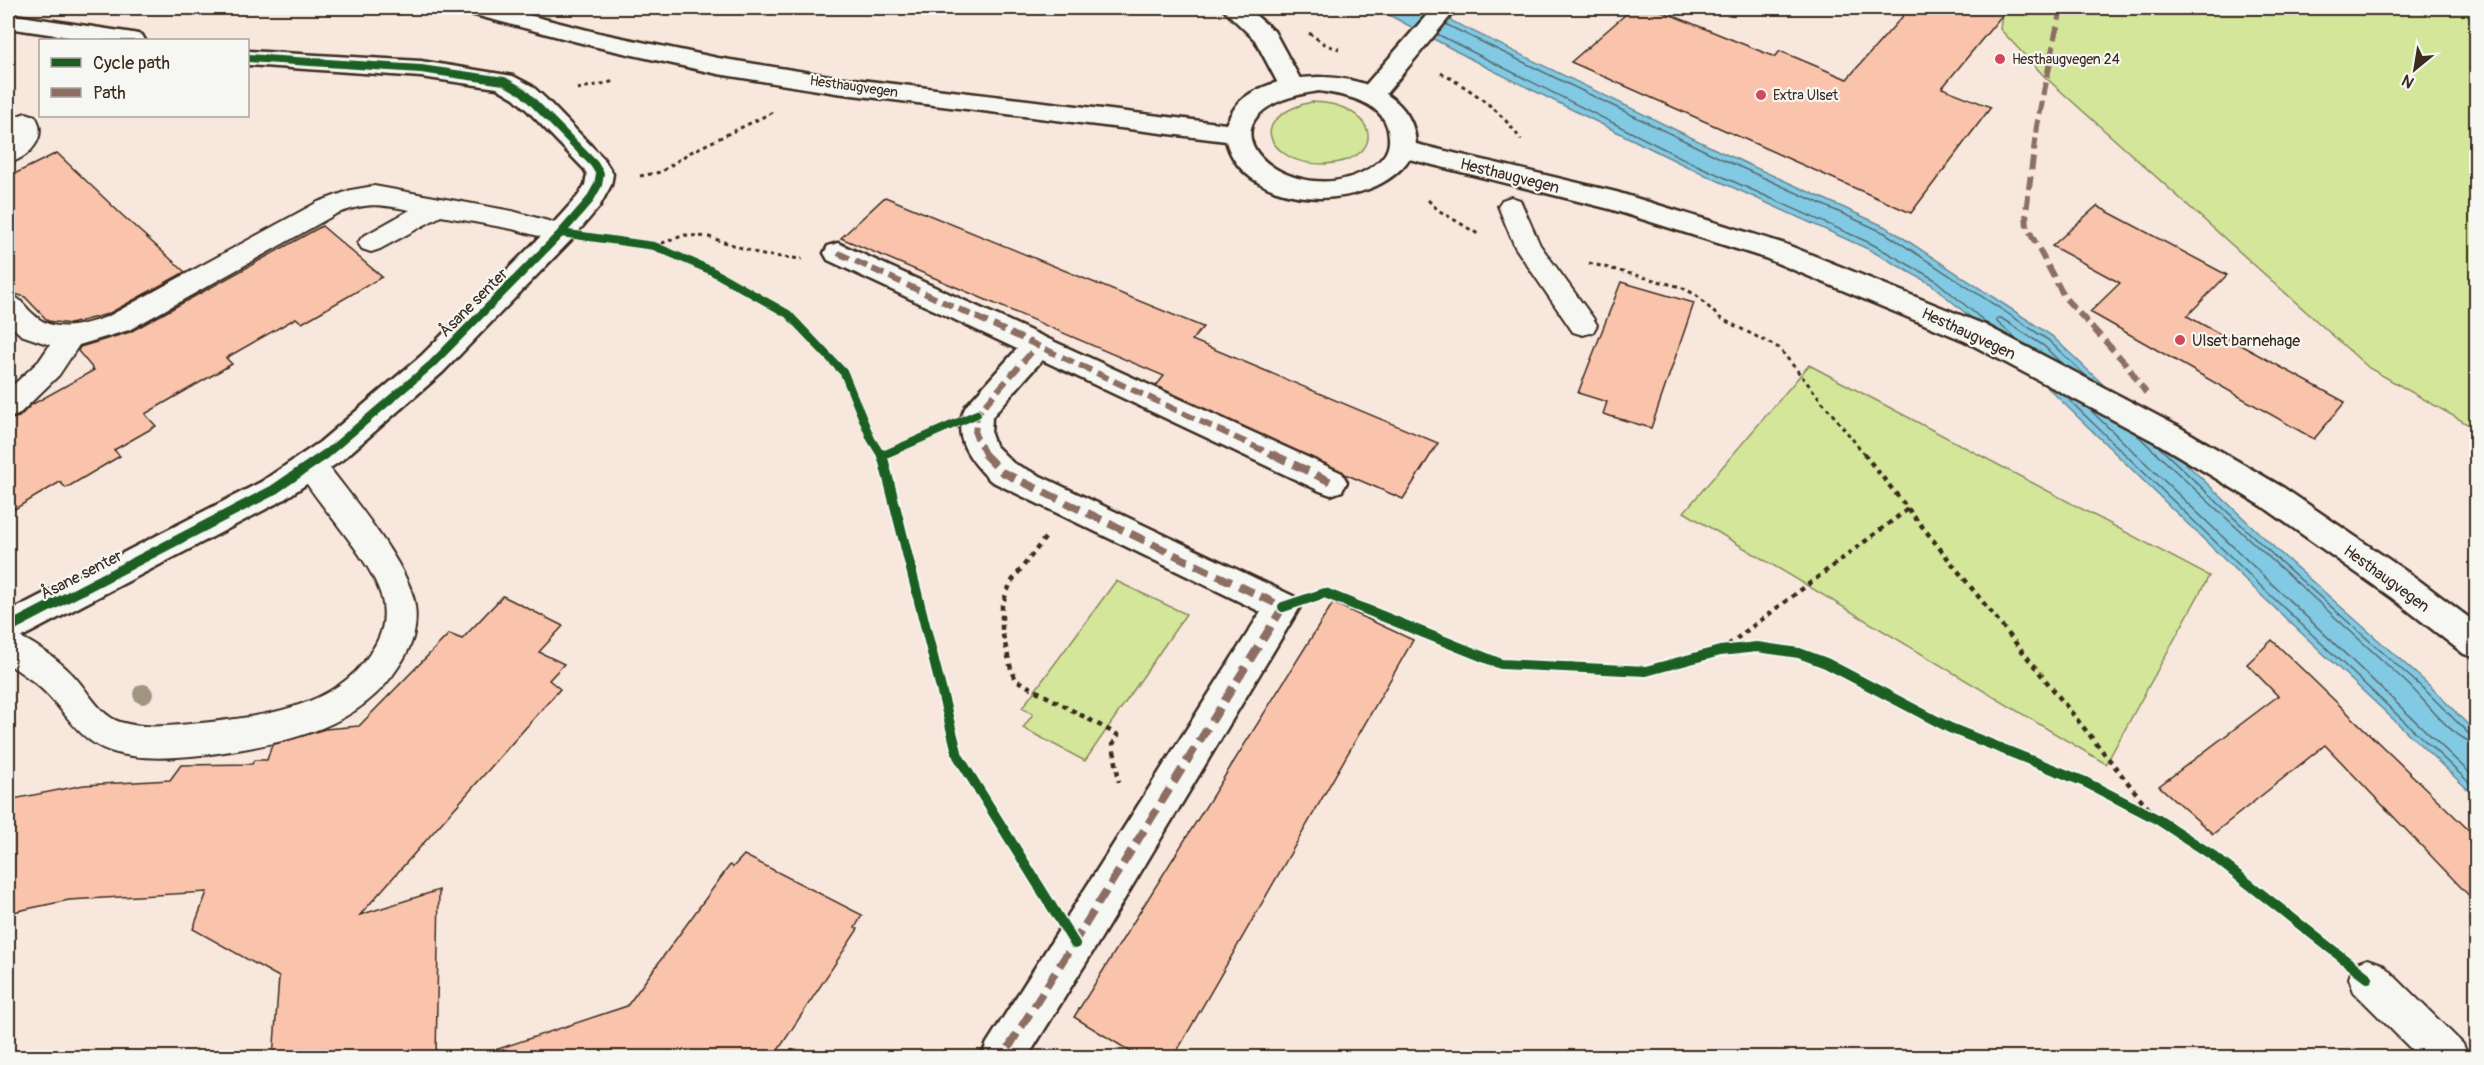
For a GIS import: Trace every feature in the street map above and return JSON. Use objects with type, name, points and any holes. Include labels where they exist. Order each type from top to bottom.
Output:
[{"type":"street","name":"Hesthaugvegen","points":[[475,8],[597,40],[718,66],[836,85],[1238,134]]},
{"type":"street","points":[[1234,8],[1265,36],[1291,86]]},
{"type":"street","points":[[1371,95],[1445,8]]},
{"type":"street","points":[[8,21],[126,39]]},
{"type":"street","points":[[249,58],[472,75],[504,81],[523,92],[594,164],[600,174],[598,185]]},
{"type":"street","points":[[1328,84],[1346,87],[1371,95],[1388,107],[1400,121],[1404,137],[1403,149],[1390,168],[1371,180],[1348,188],[1322,190],[1280,181],[1253,166],[1242,151],[1238,134],[1242,119],[1264,96],[1291,86],[1328,84]]},
{"type":"street","name":"Hesthaugvegen","points":[[1403,149],[1616,201],[1775,251],[1975,333],[2168,435],[2272,497],[2404,588],[2476,643]]},
{"type":"street","name":"Åsane senter","points":[[8,627],[125,569],[272,490],[311,466],[378,413],[432,364],[561,233],[589,201],[598,185]]},
{"type":"street","points":[[838,253],[1331,483]]},
{"type":"street","points":[[1002,1058],[1045,993],[1283,607],[1070,506],[1002,471],[982,452],[975,434],[977,414],[1037,346]]},
{"type":"lane","points":[[8,155],[25,142],[29,133],[26,121]]},
{"type":"lane","points":[[8,304],[30,327],[50,335],[70,337],[94,333],[327,208],[351,199],[374,195],[512,220],[561,233]]},
{"type":"lane","points":[[1511,206],[1528,247],[1583,325]]},
{"type":"lane","points":[[371,243],[437,207]]},
{"type":"lane","points":[[8,407],[49,368],[70,337]]},
{"type":"lane","points":[[8,646],[53,677],[90,722],[107,734],[130,741],[184,740],[256,732],[316,715],[342,702],[362,688],[382,668],[399,632],[398,600],[383,568],[311,466]]},
{"type":"lane","points":[[2367,978],[2449,1058]]},
{"type":"path","points":[[1308,32],[1326,45],[1348,51]]},
{"type":"path","points":[[1441,72],[1477,93],[1512,124],[1522,142]]},
{"type":"path","points":[[537,105],[572,90],[616,81]]},
{"type":"path","points":[[598,185],[661,172],[689,153],[752,124],[778,109]]},
{"type":"path","points":[[650,246],[685,236],[709,237],[763,255],[806,260],[838,253]]},
{"type":"path","points":[[650,246],[673,254]]},
{"type":"path","points":[[1528,247],[1681,287],[1696,296],[1720,318],[1779,348],[2157,819]]},
{"type":"path","points":[[1070,506],[1010,584],[1001,626],[1003,646],[1007,664],[1016,680],[1118,735],[1113,744],[1127,834],[1139,841]]},
{"type":"path","points":[[1720,651],[1908,509]]},
{"type":"path","points":[[1709,654],[1738,649]]},
{"type":"path","points":[[2136,808],[2166,825]]},
{"type":"green space","points":[[2003,8],[2476,8],[2476,429],[2369,368],[2045,77],[2000,29]]},
{"type":"green space","points":[[1312,102],[1334,105],[1351,112],[1362,121],[1368,132],[1367,143],[1360,153],[1346,160],[1315,164],[1289,157],[1275,145],[1271,136],[1271,128],[1275,121],[1291,109]]},
{"type":"green space","points":[[1809,365],[2209,576],[2106,764],[1684,512]]},
{"type":"green space","points":[[1116,581],[1186,614],[1085,761],[1023,728],[1033,714],[1022,708]]},
{"type":"water","points":[[1376,8],[1425,8],[1719,151],[1888,228],[2052,336],[2278,551],[2430,686],[2476,733],[2476,797],[2262,596],[2007,348],[1931,284],[1868,249],[1688,167],[1484,66]]},
{"type":"building","points":[[1633,8],[1654,8],[1775,57],[1780,51],[1847,79],[1910,8],[2008,8],[1942,88],[1991,107],[1911,213],[1571,62]]},
{"type":"building","points":[[57,153],[185,272],[108,314],[70,324],[48,321],[25,297],[8,292],[8,177]]},
{"type":"building","points":[[885,197],[1203,327],[1192,340],[1438,443],[1403,499],[1345,474],[1156,386],[1164,376],[841,238]]},
{"type":"building","points":[[2097,206],[2227,275],[2187,316],[2345,402],[2314,439],[2090,312],[2120,283],[2052,246]]},
{"type":"building","points":[[322,226],[382,277],[302,323],[296,318],[226,358],[232,364],[145,414],[156,426],[114,450],[120,456],[66,488],[60,482],[8,513],[8,420],[19,417],[31,405],[94,370],[78,351],[80,347],[130,332]]},
{"type":"building","points":[[1621,282],[1694,303],[1651,428],[1603,414],[1607,402],[1578,393]]},
{"type":"building","points":[[503,596],[563,626],[539,652],[564,664],[549,680],[560,689],[360,915],[439,890],[436,1058],[273,1058],[279,977],[193,929],[207,892],[69,900],[8,913],[8,800],[84,785],[170,780],[181,765],[252,764],[254,760],[267,760],[272,745],[325,729],[359,726],[449,634],[462,639]]},
{"type":"building","points":[[1333,603],[1413,640],[1173,1058],[1141,1058],[1074,1017]]},
{"type":"building","points":[[2272,640],[2476,837],[2476,903],[2325,745],[2213,834],[2159,786],[2278,696],[2247,664]]},
{"type":"building","points":[[744,855],[862,915],[855,928],[858,929],[773,1058],[496,1058],[495,1050],[627,1006],[730,865],[733,867]]},
{"type":"marked path","points":[[2061,8],[2037,126],[2026,212],[2027,227],[2065,298],[2127,365],[2146,393]]},
{"type":"marked path","points":[[838,253],[1331,482]]},
{"type":"marked path","points":[[1002,1058],[1283,607],[1002,472],[982,452],[975,434],[977,414],[1037,346]]},
{"type":"cycle path","points":[[8,628],[272,491],[331,451],[432,364],[561,233],[589,201],[598,185],[600,174],[594,164],[523,92],[504,81],[421,69],[249,58]]},
{"type":"cycle path","points":[[561,233],[654,246],[710,270],[788,314],[844,373],[871,439],[881,455]]},
{"type":"cycle path","points":[[977,414],[881,455],[958,756],[1075,944]]},
{"type":"cycle path","points":[[1283,607],[1325,593],[1501,664],[1646,671],[1720,651],[1757,647],[1799,653],[1826,663],[1950,728],[2085,782],[2157,819],[2212,855],[2368,978]]},
{"type":"place","name":"Hesthaugvegen 24","points":[[2000,59]]},
{"type":"place","name":"Extra Ulset","points":[[1761,95]]},
{"type":"place","name":"Ulset barnehage","points":[[2180,340]]}]
